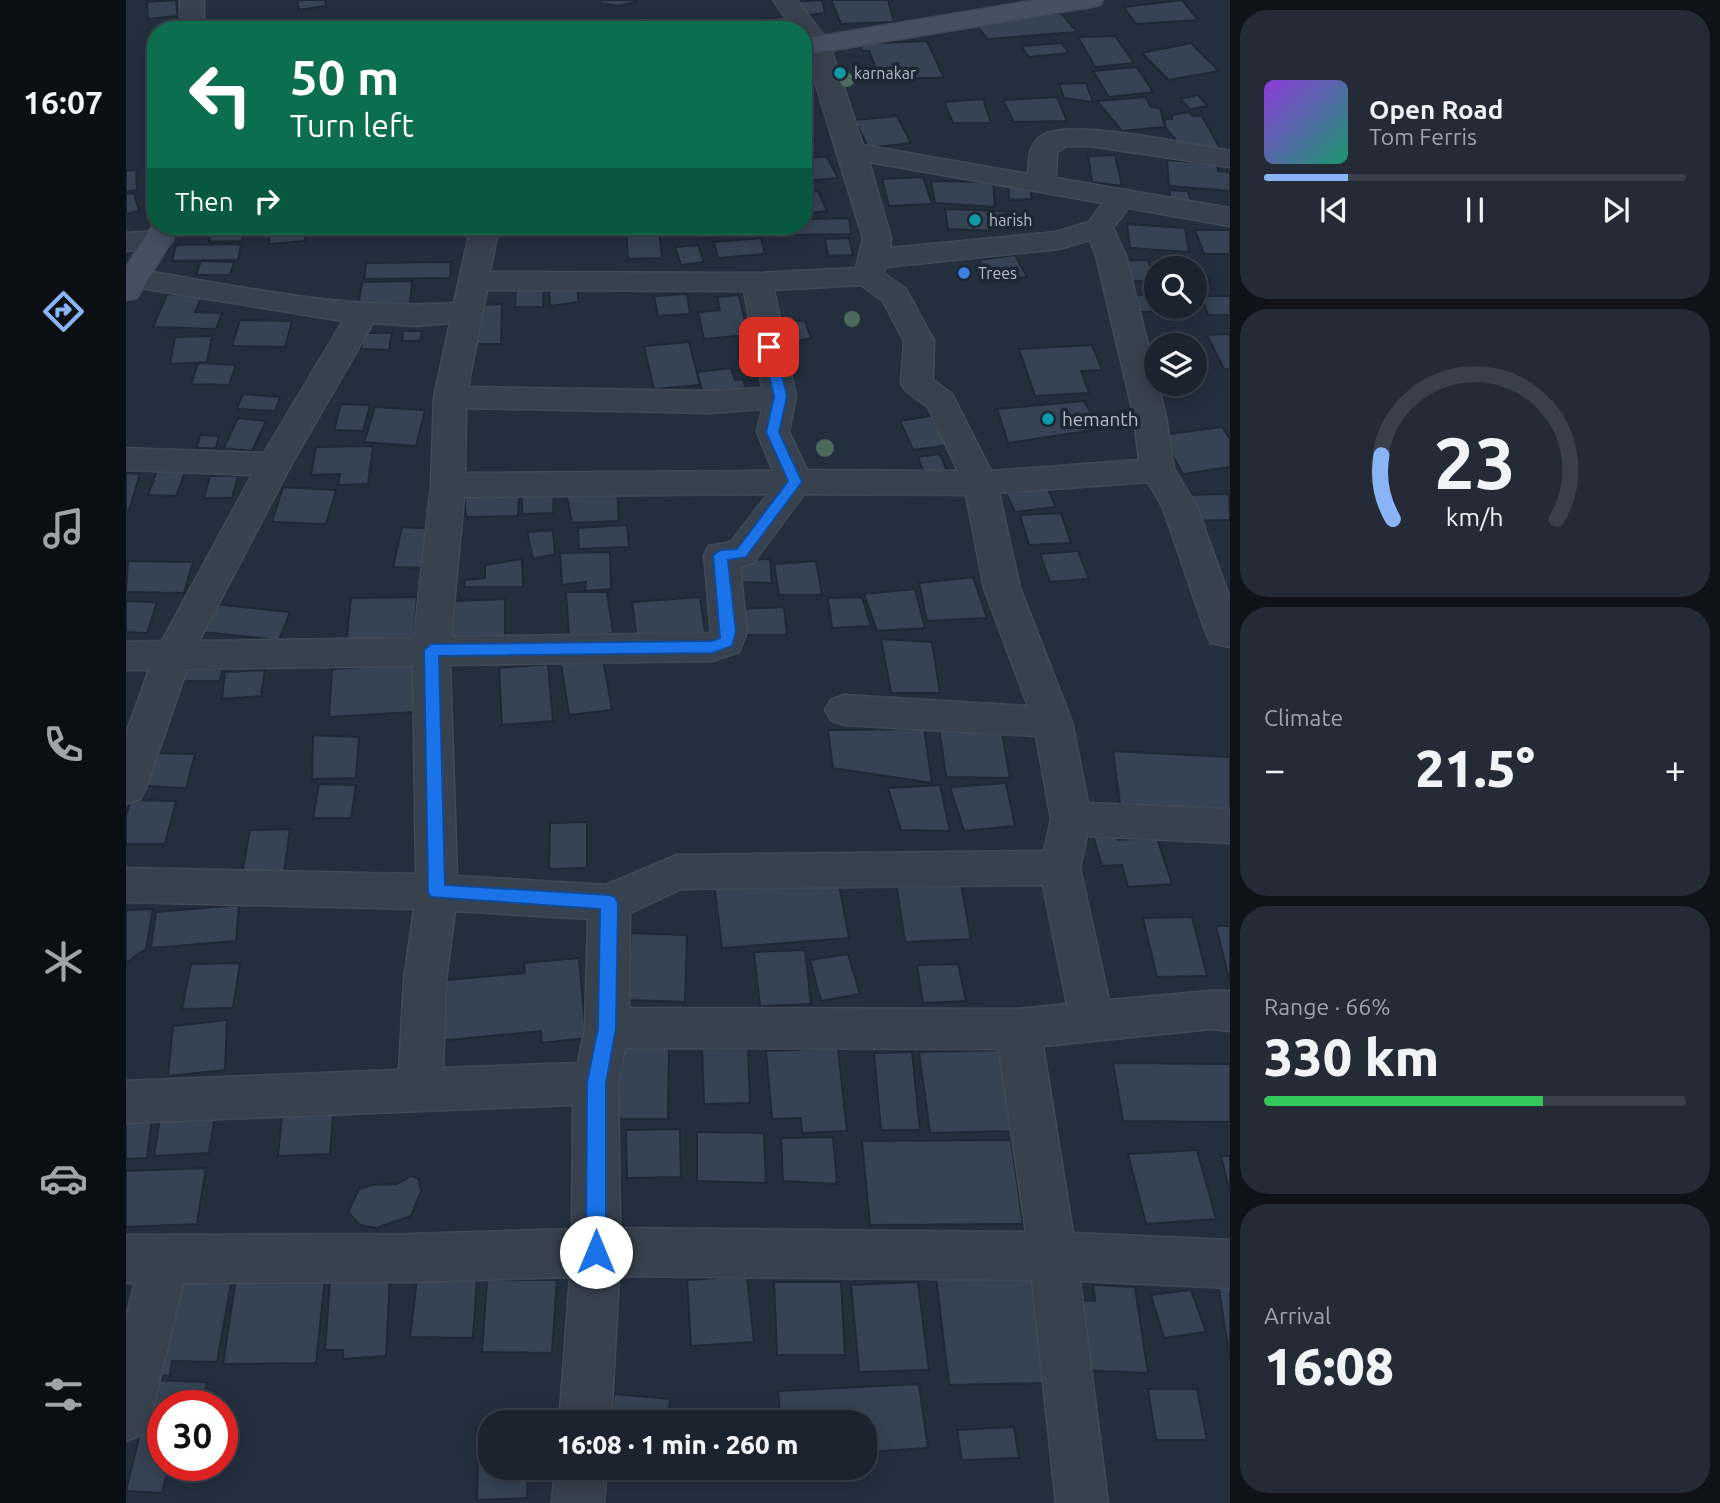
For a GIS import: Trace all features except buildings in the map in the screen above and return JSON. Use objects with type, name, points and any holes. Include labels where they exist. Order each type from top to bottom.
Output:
[{"type":"main road","points":[[812,45],[880,36],[1018,10],[1091,0]]},
{"type":"main road","points":[[130,284],[162,235]]},
{"type":"street","points":[[192,0],[192,21]]},
{"type":"street","points":[[785,0],[796,21]]},
{"type":"street","points":[[812,53],[850,150],[877,238],[871,267]]},
{"type":"street","points":[[1042,183],[1042,151],[1052,141],[1066,138],[1090,138],[1230,159]]},
{"type":"street","points":[[850,150],[1230,217]]},
{"type":"street","points":[[130,284],[294,306],[414,316],[471,296],[757,282],[1059,240],[1099,228],[1120,199]]},
{"type":"street","points":[[1099,228],[1111,256],[1150,417],[1157,470],[1180,507],[1211,589],[1224,633],[1230,633]]},
{"type":"street","points":[[126,242],[155,235]]},
{"type":"street","points":[[420,1090],[425,981],[437,892],[431,650],[447,485],[450,397],[483,235]]},
{"type":"street","points":[[871,267],[895,296],[919,341],[917,384],[941,401],[980,483],[1002,588],[1053,722],[1071,819],[1060,868],[1093,1021]]},
{"type":"street","points":[[757,282],[780,397],[773,432],[795,482]]},
{"type":"street","points":[[126,788],[173,655],[274,465],[363,313]]},
{"type":"street","points":[[450,397],[711,402],[780,397]]},
{"type":"street","points":[[126,459],[274,465]]},
{"type":"street","points":[[447,485],[980,483],[1157,470]]},
{"type":"street","points":[[126,656],[712,647],[726,642],[729,632],[721,555],[741,554],[795,482]]},
{"type":"street","points":[[844,710],[1053,722]]},
{"type":"street","points":[[1071,819],[1230,826]]},
{"type":"street","points":[[126,885],[437,892],[609,903],[644,885],[677,873],[688,872],[1060,868]]},
{"type":"street","points":[[586,1410],[596,1252],[596,1083],[607,1028],[609,903]]},
{"type":"street","points":[[607,1028],[1018,1029],[1230,1011]]},
{"type":"street","points":[[1018,1029],[1053,1256],[1082,1503]]},
{"type":"street","points":[[126,1102],[596,1083]]},
{"type":"street","points":[[126,1416],[145,1259],[410,1258],[596,1252],[1053,1256],[1230,1264]]},
{"type":"street","points":[[578,1503],[580,1480]]},
{"type":"place","name":"karnakar","points":[[840,73]]},
{"type":"place","name":"harish","points":[[975,220]]},
{"type":"place","name":"Trees","points":[[964,273]]},
{"type":"place","name":"hemanth","points":[[1048,419]]},
{"type":"route","points":[[596,1252],[596,1083],[607,1028],[609,903],[437,892],[431,650],[712,647],[726,642],[729,632],[721,555],[741,554],[795,482],[773,432],[780,397],[769,347]]}]
